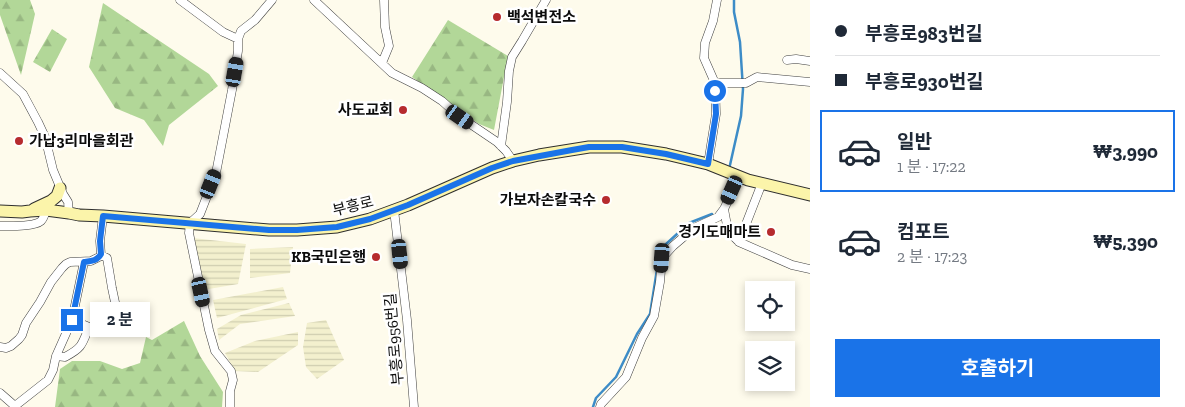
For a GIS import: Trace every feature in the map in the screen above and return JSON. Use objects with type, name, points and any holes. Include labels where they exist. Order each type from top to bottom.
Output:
[{"type":"main road","name":"부흥로","points":[[0,211],[46,210],[79,215],[269,230],[337,227],[370,219],[408,205],[492,168],[513,161],[580,148],[611,147],[666,154],[708,164],[748,180],[810,194]]},
{"type":"main road","points":[[0,216],[26,211],[51,201],[57,196],[60,188]]},
{"type":"street","points":[[180,0],[223,32],[238,39]]},
{"type":"street","points":[[230,407],[230,391],[233,380],[231,371],[215,351],[209,330],[189,234],[190,223],[200,214],[216,173],[232,90],[238,52],[238,39],[241,31],[255,20],[272,0]]},
{"type":"street","points":[[314,0],[392,72],[442,101],[460,117],[501,146],[513,161]]},
{"type":"street","points":[[382,63],[389,46],[385,27],[384,0]]},
{"type":"street","points":[[501,146],[512,57],[546,0]]},
{"type":"street","points":[[708,164],[716,114],[715,83],[704,58],[705,43],[713,21],[717,0]]},
{"type":"street","points":[[787,60],[810,61]]},
{"type":"street","points":[[0,73],[23,94],[38,122],[45,137],[52,170],[68,202],[69,213]]},
{"type":"street","points":[[715,83],[742,84],[757,77],[810,82]]},
{"type":"street","points":[[600,407],[626,377],[642,338],[654,316],[662,258],[694,228],[718,217],[724,209],[740,176]]},
{"type":"street","points":[[739,242],[762,183]]},
{"type":"street","points":[[724,209],[728,231],[739,242],[792,265],[810,269]]},
{"type":"street","points":[[0,226],[38,223],[41,221],[46,210]]},
{"type":"street","name":"부흥로956번길","points":[[394,210],[407,320],[414,407]]},
{"type":"street","points":[[0,347],[6,348],[11,346],[19,339],[26,322],[51,282],[66,264],[70,262],[91,261],[97,259],[101,254],[100,241],[103,216]]},
{"type":"street","points":[[101,254],[107,258],[116,307],[116,329]]},
{"type":"street","points":[[0,393],[15,406],[48,380],[72,320],[84,262]]},
{"type":"street","points":[[56,356],[65,358],[78,350],[84,341],[89,327],[72,320]]},
{"type":"shaded area","points":[[193,238],[246,244],[238,284],[203,290]]},
{"type":"shaded area","points":[[293,247],[290,273],[250,278],[250,249]]},
{"type":"shaded area","points":[[283,287],[287,299],[217,318],[213,300]]},
{"type":"shaded area","points":[[289,303],[295,316],[240,324],[219,340],[217,329],[241,315]]},
{"type":"shaded area","points":[[326,320],[344,360],[317,379],[306,367],[303,347],[307,323]]},
{"type":"shaded area","points":[[298,332],[298,345],[258,372],[235,371],[225,353],[255,341]]},
{"type":"green space","points":[[0,0],[30,0],[35,14],[21,75],[0,15]]},
{"type":"green space","points":[[103,3],[209,74],[218,86],[169,125],[163,146],[144,120],[115,108],[89,67]]},
{"type":"green space","points":[[448,20],[508,56],[494,130],[479,124],[412,77]]},
{"type":"green space","points":[[52,29],[67,39],[50,72],[33,62]]},
{"type":"green space","points":[[184,321],[200,356],[223,392],[222,407],[55,407],[60,369],[72,361],[100,361],[122,369],[140,363],[146,337],[152,340]]},
{"type":"waterway","points":[[730,165],[741,116],[743,89],[740,42],[734,12],[734,0]]},
{"type":"waterway","points":[[661,254],[665,245],[689,223],[712,214]]},
{"type":"waterway","points":[[593,407],[596,398],[616,377],[637,334],[650,314],[659,259]]},
{"type":"place","name":"백석변전소","points":[[497,17]]},
{"type":"place","name":"사도교회","points":[[403,110]]},
{"type":"place","name":"가납3리마을회관","points":[[19,141]]},
{"type":"place","name":"가보자손칼국수","points":[[606,200]]},
{"type":"place","name":"경기도매마트","points":[[771,232]]},
{"type":"place","name":"KB국민은행","points":[[376,257]]},
{"type":"route","points":[[72,320],[84,262],[97,259],[101,254],[100,241],[103,216],[269,230],[337,227],[370,219],[408,205],[492,168],[539,155],[589,147],[622,147],[666,154],[708,164],[716,114],[715,91]]}]
